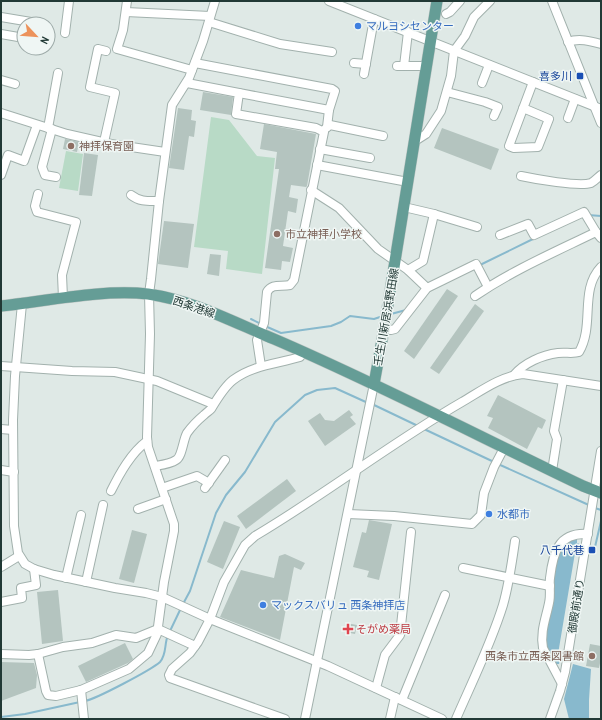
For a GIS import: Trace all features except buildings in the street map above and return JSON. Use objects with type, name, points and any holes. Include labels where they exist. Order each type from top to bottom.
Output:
[{"type":"main road","name":"壬生川新居浜野田線","points":[[374,384],[437,1]]},
{"type":"main road","name":"西条港線","points":[[1,306],[114,293],[149,294],[192,305],[260,333],[374,384]]},
{"type":"main road","points":[[374,384],[598,492]]},
{"type":"street","points":[[65,32],[69,1]]},
{"type":"street","points":[[127,1],[123,30],[117,49],[194,67],[332,89],[335,91],[316,164],[294,280],[290,285],[274,286],[269,288],[266,297],[264,323],[257,340],[261,366]]},
{"type":"street","points":[[38,654],[48,695],[56,696],[81,692],[130,668],[140,661],[148,653],[157,634],[174,524],[147,441],[150,334],[149,294],[159,201],[172,105],[187,83],[194,67],[215,1]]},
{"type":"street","points":[[329,1],[598,108]]},
{"type":"street","points":[[446,14],[450,12],[460,1]]},
{"type":"street","points":[[415,141],[426,134],[441,110],[451,76],[454,51],[465,36],[474,17],[490,1]]},
{"type":"street","points":[[552,1],[568,42],[598,108],[601,124]]},
{"type":"street","points":[[126,12],[210,19],[280,44],[332,52]]},
{"type":"street","points":[[1,17],[16,20]]},
{"type":"street","points":[[364,74],[374,19]]},
{"type":"street","points":[[408,32],[400,66],[427,66]]},
{"type":"street","points":[[1,34],[16,37]]},
{"type":"street","points":[[568,42],[582,40],[601,44]]},
{"type":"street","points":[[104,142],[115,93],[90,90],[98,49],[106,51]]},
{"type":"street","points":[[354,63],[366,64]]},
{"type":"street","points":[[482,82],[489,65]]},
{"type":"street","points":[[56,177],[46,174],[42,167],[50,129],[58,73]]},
{"type":"street","points":[[1,80],[15,84]]},
{"type":"street","points":[[523,108],[549,119],[538,147],[514,148],[509,146],[523,108],[533,82]]},
{"type":"street","points":[[187,83],[329,110]]},
{"type":"street","points":[[447,92],[498,107],[494,116]]},
{"type":"street","points":[[239,93],[236,114],[316,128],[325,129],[330,125],[383,136]]},
{"type":"street","points":[[568,118],[575,99]]},
{"type":"street","points":[[1,122],[2,114],[67,134],[165,152]]},
{"type":"street","points":[[1,175],[8,155],[24,161],[37,125]]},
{"type":"street","points":[[320,149],[370,158]]},
{"type":"street","points":[[316,164],[408,182]]},
{"type":"street","points":[[521,176],[546,181],[585,184],[593,182],[601,174]]},
{"type":"street","points":[[311,190],[339,208],[378,249],[408,270],[428,288]]},
{"type":"street","points":[[38,194],[35,206],[37,212],[76,222],[62,275],[63,298]]},
{"type":"street","points":[[131,195],[142,201],[159,201]]},
{"type":"street","points":[[404,207],[478,227]]},
{"type":"street","points":[[475,296],[525,266],[598,235],[584,212],[534,236],[528,224],[500,235]]},
{"type":"street","points":[[408,270],[423,261],[434,214]]},
{"type":"street","points":[[384,329],[395,329],[428,288],[476,264],[488,287]]},
{"type":"street","points":[[514,375],[520,368],[548,355],[579,352],[587,326],[590,286],[601,267]]},
{"type":"street","points":[[22,304],[16,367],[13,430],[14,526],[19,556],[25,564],[34,569],[66,578],[162,597],[210,619],[317,661],[442,719]]},
{"type":"street","points":[[155,466],[179,458],[182,451],[183,440],[188,432],[194,424],[210,410],[231,381],[242,374],[261,366],[300,357],[303,352]]},
{"type":"street","points":[[1,366],[72,371],[109,371],[149,379],[165,384],[213,404]]},
{"type":"street","points":[[285,719],[170,678],[169,675],[172,669],[190,654],[195,646],[210,619],[224,582],[245,545],[255,536],[414,431],[498,381],[514,375],[523,374],[601,386]]},
{"type":"street","points":[[552,471],[557,438],[554,431],[563,380]]},
{"type":"street","points":[[305,719],[374,384]]},
{"type":"street","points":[[1,429],[13,430]]},
{"type":"street","points":[[111,491],[119,476],[139,447],[147,441]]},
{"type":"street","points":[[348,514],[394,516],[472,524],[481,515],[484,493],[494,467],[504,448]]},
{"type":"street","name":"御殿前通り","points":[[550,719],[562,684],[588,534],[598,492],[601,451]]},
{"type":"street","points":[[162,488],[197,476],[207,485],[225,460]]},
{"type":"street","points":[[1,470],[14,472]]},
{"type":"street","points":[[138,508],[166,499]]},
{"type":"street","points":[[86,582],[103,505]]},
{"type":"street","points":[[66,578],[81,515]]},
{"type":"street","points":[[376,688],[386,655],[400,635],[411,532]]},
{"type":"street","points":[[562,684],[543,648],[542,642],[543,628],[549,602],[550,578],[556,548],[573,535],[588,534]]},
{"type":"street","points":[[456,719],[503,605],[515,541]]},
{"type":"street","points":[[1,567],[19,556]]},
{"type":"street","points":[[463,568],[550,586]]},
{"type":"street","points":[[1,602],[22,598],[21,588],[36,585],[34,569]]},
{"type":"street","points":[[390,719],[445,595]]},
{"type":"street","points":[[158,628],[195,646]]},
{"type":"street","points":[[1,654],[38,654],[63,647],[92,643],[116,635],[136,638],[158,628]]},
{"type":"street","points":[[81,692],[84,719]]},
{"type":"green space","points":[[211,117],[229,120],[257,156],[275,158],[262,274],[226,269],[228,251],[194,247]]},
{"type":"green space","points":[[66,151],[83,154],[78,191],[59,188]]},
{"type":"water","points":[[572,539],[577,539],[577,543],[580,544],[580,547],[576,547],[557,660],[560,661],[559,664],[555,664],[546,644],[546,633],[554,601],[554,575],[559,554],[563,546]]},
{"type":"water","points":[[573,664],[591,669],[589,719],[569,719],[564,699]]},
{"type":"waterway","points":[[588,215],[601,216]]},
{"type":"waterway","points":[[480,265],[535,238]]},
{"type":"waterway","points":[[391,314],[406,310]]},
{"type":"waterway","points":[[265,326],[281,333],[331,326],[350,316],[374,319],[383,316]]},
{"type":"waterway","points":[[251,319],[261,324]]},
{"type":"waterway","points":[[183,604],[190,591],[216,513],[226,495],[245,472],[275,422],[305,395],[317,390],[335,388],[368,403]]},
{"type":"waterway","points":[[372,404],[418,426]]},
{"type":"waterway","points":[[424,429],[494,462]]},
{"type":"waterway","points":[[498,464],[591,506]]},
{"type":"waterway","points":[[595,508],[601,510]]},
{"type":"waterway","points":[[588,546],[595,547],[601,521]]},
{"type":"waterway","points":[[170,631],[181,608]]},
{"type":"waterway","points":[[85,701],[123,684],[155,666],[164,656],[168,635]]},
{"type":"waterway","points":[[1,717],[25,714],[80,702]]},
{"type":"place","name":"マルヨシセンター","points":[[358,26]]},
{"type":"place","name":"喜多川","points":[[580,76]]},
{"type":"place","name":"神拝保育園","points":[[71,146]]},
{"type":"place","name":"市立神拝小学校","points":[[277,234]]},
{"type":"place","name":"水都市","points":[[489,514]]},
{"type":"place","name":"八千代巷","points":[[592,550]]},
{"type":"place","name":"マックスバリュ 西条神拝店","points":[[263,605]]},
{"type":"place","name":"そがめ薬局","points":[[348,629]]},
{"type":"place","name":"西条市立西条図書館","points":[[592,656]]}]
